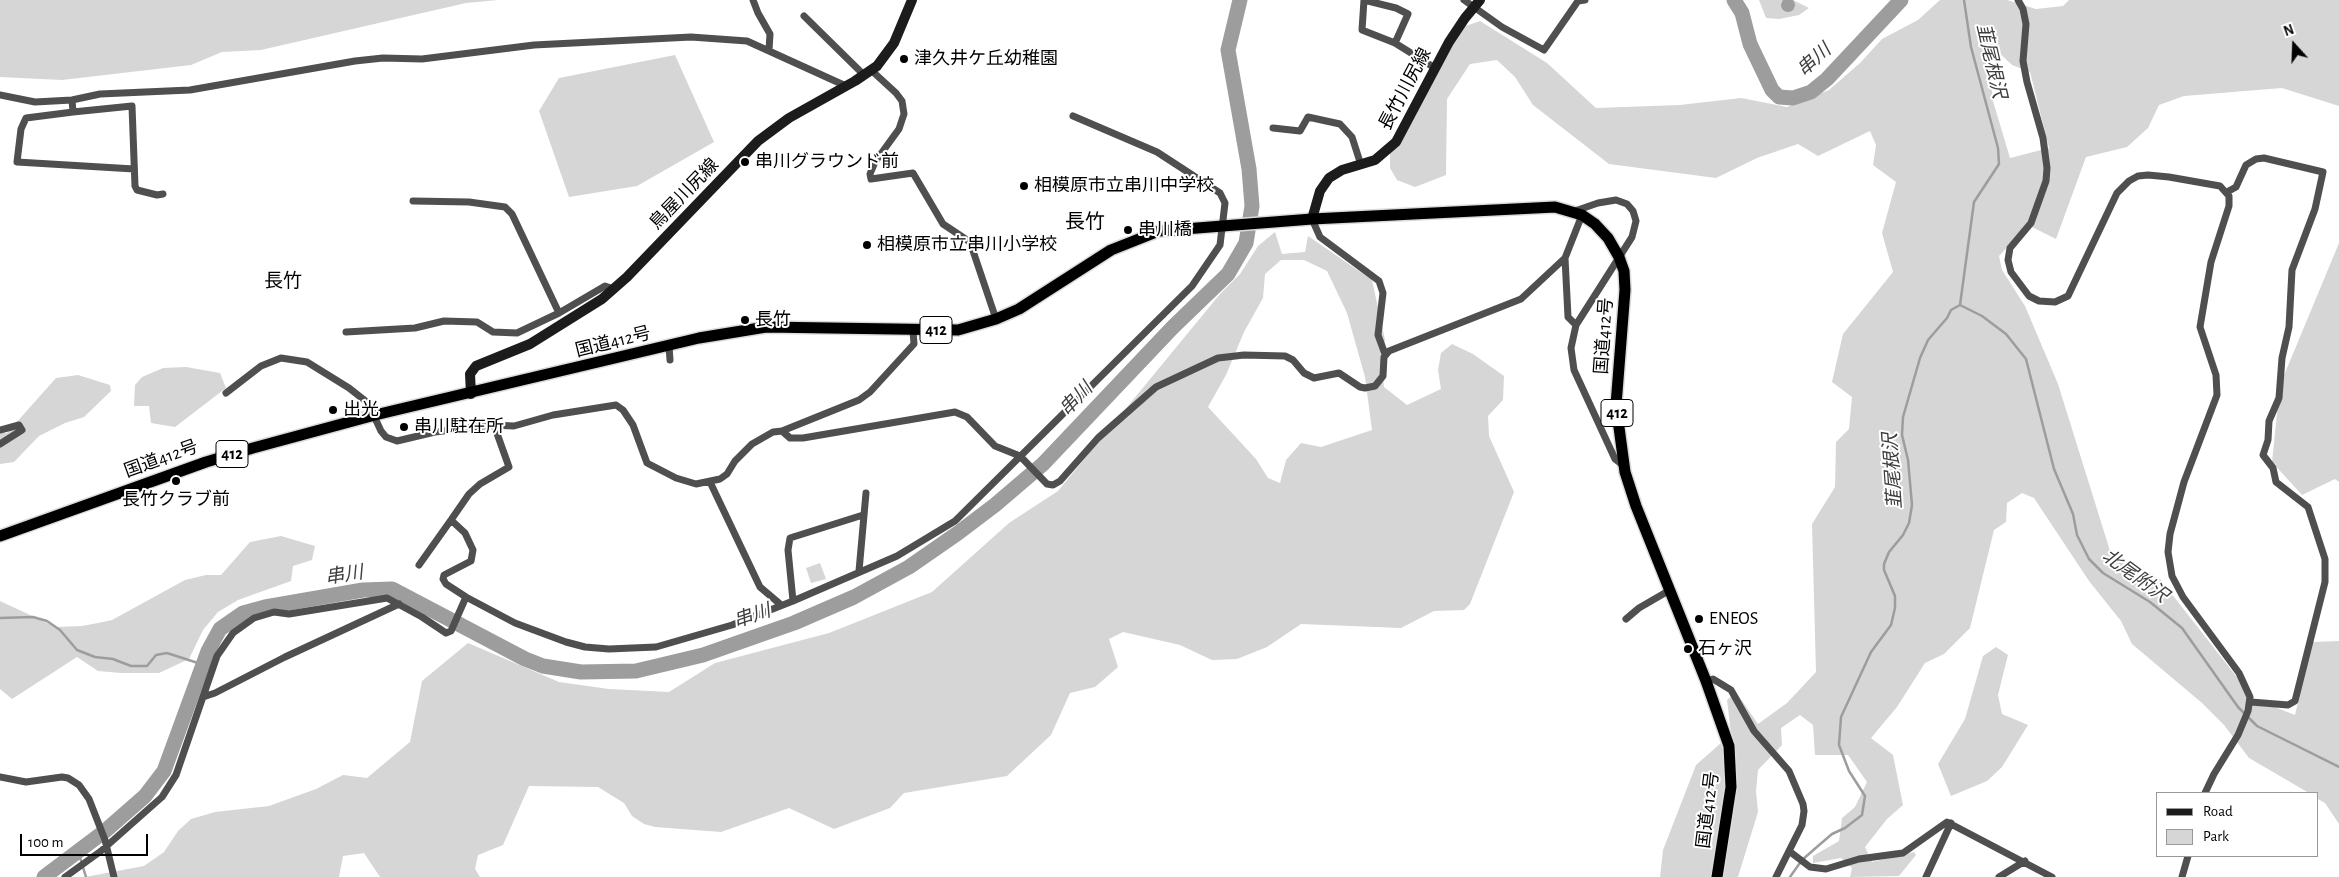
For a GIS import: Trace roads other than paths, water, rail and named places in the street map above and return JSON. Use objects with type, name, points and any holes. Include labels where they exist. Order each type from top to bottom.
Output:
[{"type":"highway","name":"国道412号","points":[[0,536],[206,462],[375,415],[730,332],[766,327],[810,326],[913,331],[958,330],[996,319],[1019,309],[1111,250],[1141,236],[1169,228],[1555,207],[1577,214],[1595,224],[1608,238],[1619,257],[1625,290],[1616,405],[1624,466],[1636,506],[1706,681],[1729,746],[1732,786],[1717,877]]},
{"type":"main road","name":"鳥屋川尻線","points":[[471,394],[470,374],[476,366],[530,344],[589,308],[614,289],[758,141],[789,118],[867,73],[891,49],[912,0]]},
{"type":"main road","name":"長竹川尻線","points":[[1312,219],[1320,191],[1327,180],[1339,171],[1378,158],[1396,142],[1455,32],[1476,4]]},
{"type":"street","points":[[753,0],[758,14],[770,34],[769,50]]},
{"type":"street","points":[[1395,43],[1408,14],[1396,8],[1364,0],[1362,30],[1395,43],[1435,68]]},
{"type":"street","points":[[1464,0],[1476,4],[1544,50],[1578,1],[1585,0]]},
{"type":"street","points":[[2018,0],[2025,16],[2023,61],[2026,82],[2043,138],[2047,168],[2046,181],[2031,223],[2010,248],[2008,260],[2011,272],[2029,296],[2039,301],[2055,302],[2068,296],[2117,193],[2134,179],[2148,175],[2169,177],[2220,186],[2227,192],[2229,206],[2210,262],[2200,327],[2216,375],[2217,395],[2184,482],[2170,534],[2168,552],[2172,576],[2183,597],[2239,673],[2247,686],[2251,702],[2238,734],[2205,792]]},
{"type":"street","points":[[804,16],[867,73],[899,97],[904,114],[899,129],[875,162],[870,174],[871,179],[914,172],[943,224],[970,242],[996,319]]},
{"type":"street","points":[[0,95],[34,102],[72,100],[100,94],[190,90],[355,61],[383,58],[422,60],[534,46],[691,37],[748,41],[846,86]]},
{"type":"street","points":[[72,100],[73,112]]},
{"type":"street","points":[[134,170],[16,162],[21,129],[26,118],[132,106],[134,170],[137,190],[157,195],[163,194]]},
{"type":"street","points":[[451,520],[465,533],[473,550],[471,562],[444,575],[443,579],[446,584],[465,599],[515,623],[566,642],[586,647],[609,649],[656,646],[685,640],[732,625],[897,556],[955,521],[1021,458],[1200,278],[1220,245],[1227,226],[1225,203],[1220,193],[1157,152],[1073,116]]},
{"type":"street","points":[[1273,128],[1300,131],[1308,117],[1340,124],[1352,137],[1361,165]]},
{"type":"street","points":[[2227,192],[2236,187],[2246,165],[2256,159],[2264,158],[2323,172],[2315,209],[2292,270],[2289,327],[2282,358],[2278,402],[2269,421],[2268,440],[2263,454],[2273,468],[2276,482],[2308,507],[2325,559],[2325,582],[2295,701],[2288,705],[2251,702]]},
{"type":"street","points":[[413,200],[469,202],[505,207],[512,214],[559,313]]},
{"type":"street","points":[[1576,325],[1568,317],[1565,258],[1577,214],[1598,203],[1616,200],[1627,204],[1634,211],[1635,228],[1576,325],[1571,348],[1574,370],[1614,460],[1624,466]]},
{"type":"street","points":[[1312,219],[1320,237],[1379,281],[1383,293],[1378,334],[1386,354]]},
{"type":"street","points":[[782,430],[790,438],[803,438],[955,412],[967,417],[995,446],[1021,458],[1047,484],[1053,485],[1060,481],[1098,438],[1156,387],[1218,358],[1244,355],[1285,356],[1294,360],[1304,374],[1314,378],[1339,372],[1365,388],[1380,383],[1384,372],[1383,360],[1386,354],[1399,347],[1521,299],[1565,258]]},
{"type":"street","points":[[346,332],[415,328],[444,321],[477,322],[493,332],[517,333],[559,313],[605,286],[614,289]]},
{"type":"street","points":[[226,392],[261,366],[282,358],[307,362],[356,393],[368,403],[381,431],[386,437],[397,441],[435,432],[494,425],[514,426],[553,415],[616,405],[623,410],[633,425],[647,463],[676,478],[696,484],[710,482],[727,474],[735,461],[752,444],[773,432],[859,400],[914,344],[913,331]]},
{"type":"street","points":[[669,346],[670,360]]},
{"type":"street","points":[[419,565],[469,494],[480,484],[509,467],[494,425]]},
{"type":"street","points":[[0,430],[20,426],[22,430],[0,444]]},
{"type":"street","points":[[710,482],[760,587],[780,604]]},
{"type":"street","points":[[860,571],[866,493]]},
{"type":"street","points":[[793,601],[788,550],[790,538],[863,515]]},
{"type":"street","points":[[1626,619],[1639,608],[1670,590]]},
{"type":"street","points":[[65,877],[153,807],[170,786],[181,763],[215,662],[226,642],[239,626],[254,618],[274,612],[289,614],[387,598],[446,633],[451,631],[465,599]]},
{"type":"street","points":[[203,697],[215,693],[278,660],[399,604]]},
{"type":"street","points":[[1706,681],[1713,679],[1730,690],[1754,731],[1791,777],[1804,811],[1802,825],[1776,877]]},
{"type":"street","points":[[0,776],[26,782],[68,778],[82,790],[97,819],[106,843],[114,877]]},
{"type":"street","points":[[1789,851],[1806,864],[1815,868],[1826,869],[1859,859],[1903,853],[1946,822],[2009,856],[2025,861],[2052,877]]},
{"type":"street","points":[[1926,877],[1951,823]]},
{"type":"street","points":[[2182,877],[2188,857]]},
{"type":"street","points":[[1999,877],[2025,861]]},
{"type":"waterway","name":"串川","points":[[44,877],[105,831],[145,796],[164,771],[208,651],[220,629],[243,613],[265,607],[363,590],[392,589],[525,659],[543,666],[581,672],[636,671],[703,655],[794,623],[854,597],[909,567],[958,533],[995,505],[1043,464],[1173,327],[1228,274],[1246,243],[1252,206],[1249,169],[1228,50],[1240,0]]},
{"type":"waterway","name":"串川","points":[[1734,0],[1742,13],[1750,44],[1772,90],[1779,97],[1793,98],[1811,92],[1827,79],[1901,0]]},
{"type":"waterway","name":"韮尾根沢","points":[[1960,305],[1974,202],[1999,164],[1998,148],[1971,47],[1964,0]]},
{"type":"waterway","name":"北尾附沢","points":[[1960,305],[1982,316],[2006,334],[2026,359],[2054,469],[2073,514],[2077,535],[2089,559],[2103,573],[2150,602],[2182,628],[2238,707],[2257,726],[2339,767]]},
{"type":"waterway","name":"韮尾根沢","points":[[1790,877],[1802,860],[1818,846],[1832,834],[1845,828],[1862,815],[1865,796],[1849,771],[1839,745],[1841,717],[1871,652],[1891,625],[1895,608],[1895,596],[1884,570],[1884,564],[1889,552],[1903,535],[1909,523],[1912,505],[1908,460],[1902,435],[1903,417],[1920,358],[1928,340],[1947,318],[1951,310],[1960,305]]},
{"type":"waterway","points":[[0,618],[33,617],[47,621],[60,630],[77,650],[95,657],[113,659],[131,666],[147,666],[156,655],[167,653],[201,664]]},
{"type":"waterway","points":[[78,851],[86,877]]},
{"type":"place","name":"津久井ケ丘幼稚園","points":[[904,59]]},
{"type":"place","name":"串川グラウンド前","points":[[745,162]]},
{"type":"place","name":"相模原市立串川中学校","points":[[1024,186]]},
{"type":"place","name":"串川橋","points":[[1128,230]]},
{"type":"place","name":"相模原市立串川小学校","points":[[867,245]]},
{"type":"place","name":"長竹","points":[[745,320]]},
{"type":"place","name":"出光","points":[[333,410]]},
{"type":"place","name":"串川駐在所","points":[[404,427]]},
{"type":"place","name":"長竹クラブ前","points":[[176,481]]},
{"type":"place","name":"ENEOS","points":[[1699,619]]},
{"type":"place","name":"石ヶ沢","points":[[1688,649]]},
{"type":"district","name":"長竹","points":[[1085,222]]},
{"type":"district","name":"長竹","points":[[283,281]]}]
